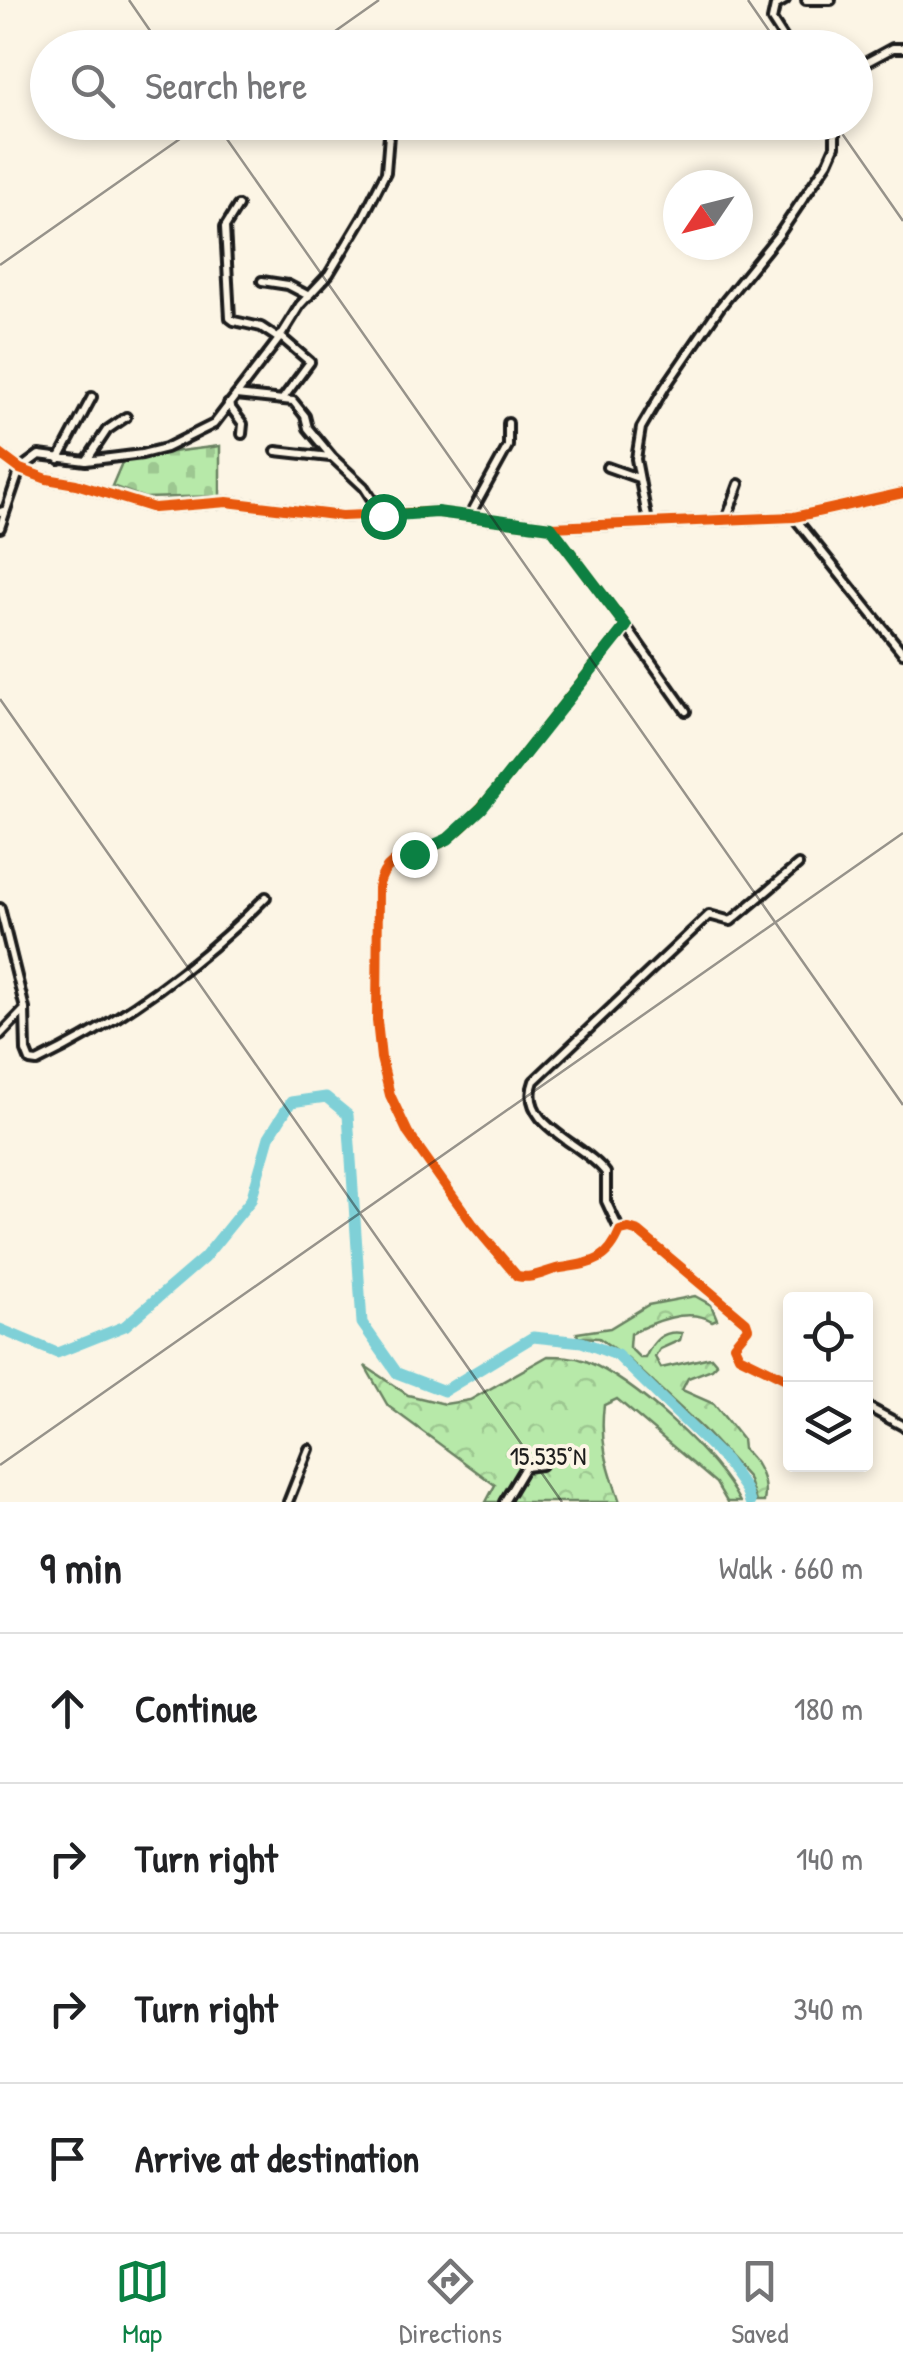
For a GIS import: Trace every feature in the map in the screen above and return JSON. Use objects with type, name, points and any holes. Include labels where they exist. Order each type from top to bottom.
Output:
[{"type":"street","points":[[778,30],[772,20],[773,3],[785,0]]},
{"type":"street","points":[[806,0],[831,0]]},
{"type":"street","points":[[873,59],[894,48],[903,48]]},
{"type":"street","points":[[0,528],[20,469],[39,455],[86,460],[166,448],[208,428],[334,266],[386,172],[389,140]]},
{"type":"street","points":[[648,522],[636,460],[638,438],[657,398],[720,307],[780,233],[828,162],[836,140]]},
{"type":"street","points":[[238,206],[225,227],[230,318],[260,327],[303,354],[310,365],[284,398]]},
{"type":"street","points":[[262,281],[288,285],[309,296]]},
{"type":"street","points":[[236,395],[284,398],[295,403],[308,428],[364,488],[383,516]]},
{"type":"street","points":[[59,459],[92,398]]},
{"type":"street","points":[[228,404],[243,424],[242,434]]},
{"type":"street","points":[[86,460],[107,430],[126,416]]},
{"type":"street","points":[[469,517],[508,446],[508,422]]},
{"type":"street","points":[[276,451],[332,458]]},
{"type":"street","points":[[0,454],[20,469],[154,508],[227,502],[342,516],[437,512],[551,527],[794,517],[903,493]]},
{"type":"street","points":[[607,467],[640,478]]},
{"type":"street","points":[[726,520],[740,484]]},
{"type":"street","points":[[794,517],[903,653]]},
{"type":"street","points":[[551,527],[686,711]]},
{"type":"street","points":[[626,626],[482,808],[448,839],[384,867],[378,888],[377,1021],[384,1078],[402,1124],[514,1274],[530,1278],[588,1265],[609,1249],[620,1232],[629,1229],[650,1240],[746,1322],[748,1328],[734,1348],[738,1356],[783,1378]]},
{"type":"street","points":[[620,1232],[606,1201],[606,1173],[587,1153],[542,1120],[530,1096],[534,1081],[709,915],[730,921],[798,865]]},
{"type":"street","points":[[0,908],[24,1010],[26,1051],[30,1061],[38,1062],[85,1039],[211,950],[266,896]]},
{"type":"street","points":[[0,1035],[24,1010]]},
{"type":"street","points":[[873,1410],[903,1426]]},
{"type":"street","points":[[288,1502],[309,1449]]},
{"type":"street","points":[[504,1502],[525,1468],[541,1465]]},
{"type":"green space","points":[[220,446],[220,496],[145,498],[112,486],[124,458]]},
{"type":"green space","points":[[695,1296],[711,1305],[717,1319],[692,1315],[659,1321],[630,1334],[629,1347],[645,1358],[659,1338],[682,1333],[680,1340],[660,1349],[655,1357],[661,1368],[711,1357],[717,1364],[688,1378],[682,1390],[714,1404],[742,1439],[743,1449],[763,1479],[764,1502],[756,1502],[748,1478],[704,1430],[628,1359],[599,1338],[578,1337],[577,1333],[610,1328],[648,1305]]},
{"type":"green space","points":[[548,1356],[586,1361],[628,1385],[693,1442],[740,1502],[727,1502],[716,1483],[617,1399],[604,1405],[603,1431],[608,1466],[620,1502],[486,1502],[495,1485],[388,1406],[365,1366],[408,1395],[445,1404],[470,1400]]},
{"type":"waterway","points":[[0,1329],[57,1353],[125,1326],[204,1258],[251,1200],[269,1137],[291,1102],[326,1097],[348,1115],[362,1323],[397,1373],[444,1391],[533,1337],[582,1342],[617,1355],[725,1460],[750,1502]]},
{"type":"cycle path","points":[[0,454],[20,469],[47,479],[154,508],[227,502],[342,516],[437,512],[551,527],[794,517],[903,493]]},
{"type":"cycle path","points":[[551,527],[626,626],[475,814],[443,842],[398,859],[382,875],[378,888],[377,1021],[390,1095],[408,1133],[472,1223],[517,1276],[586,1264],[602,1257],[620,1231],[639,1232],[746,1322],[748,1328],[734,1345],[739,1356],[783,1378]]},
{"type":"route","points":[[383,516],[437,512],[551,527],[626,626],[482,808],[448,839],[414,854]]}]
